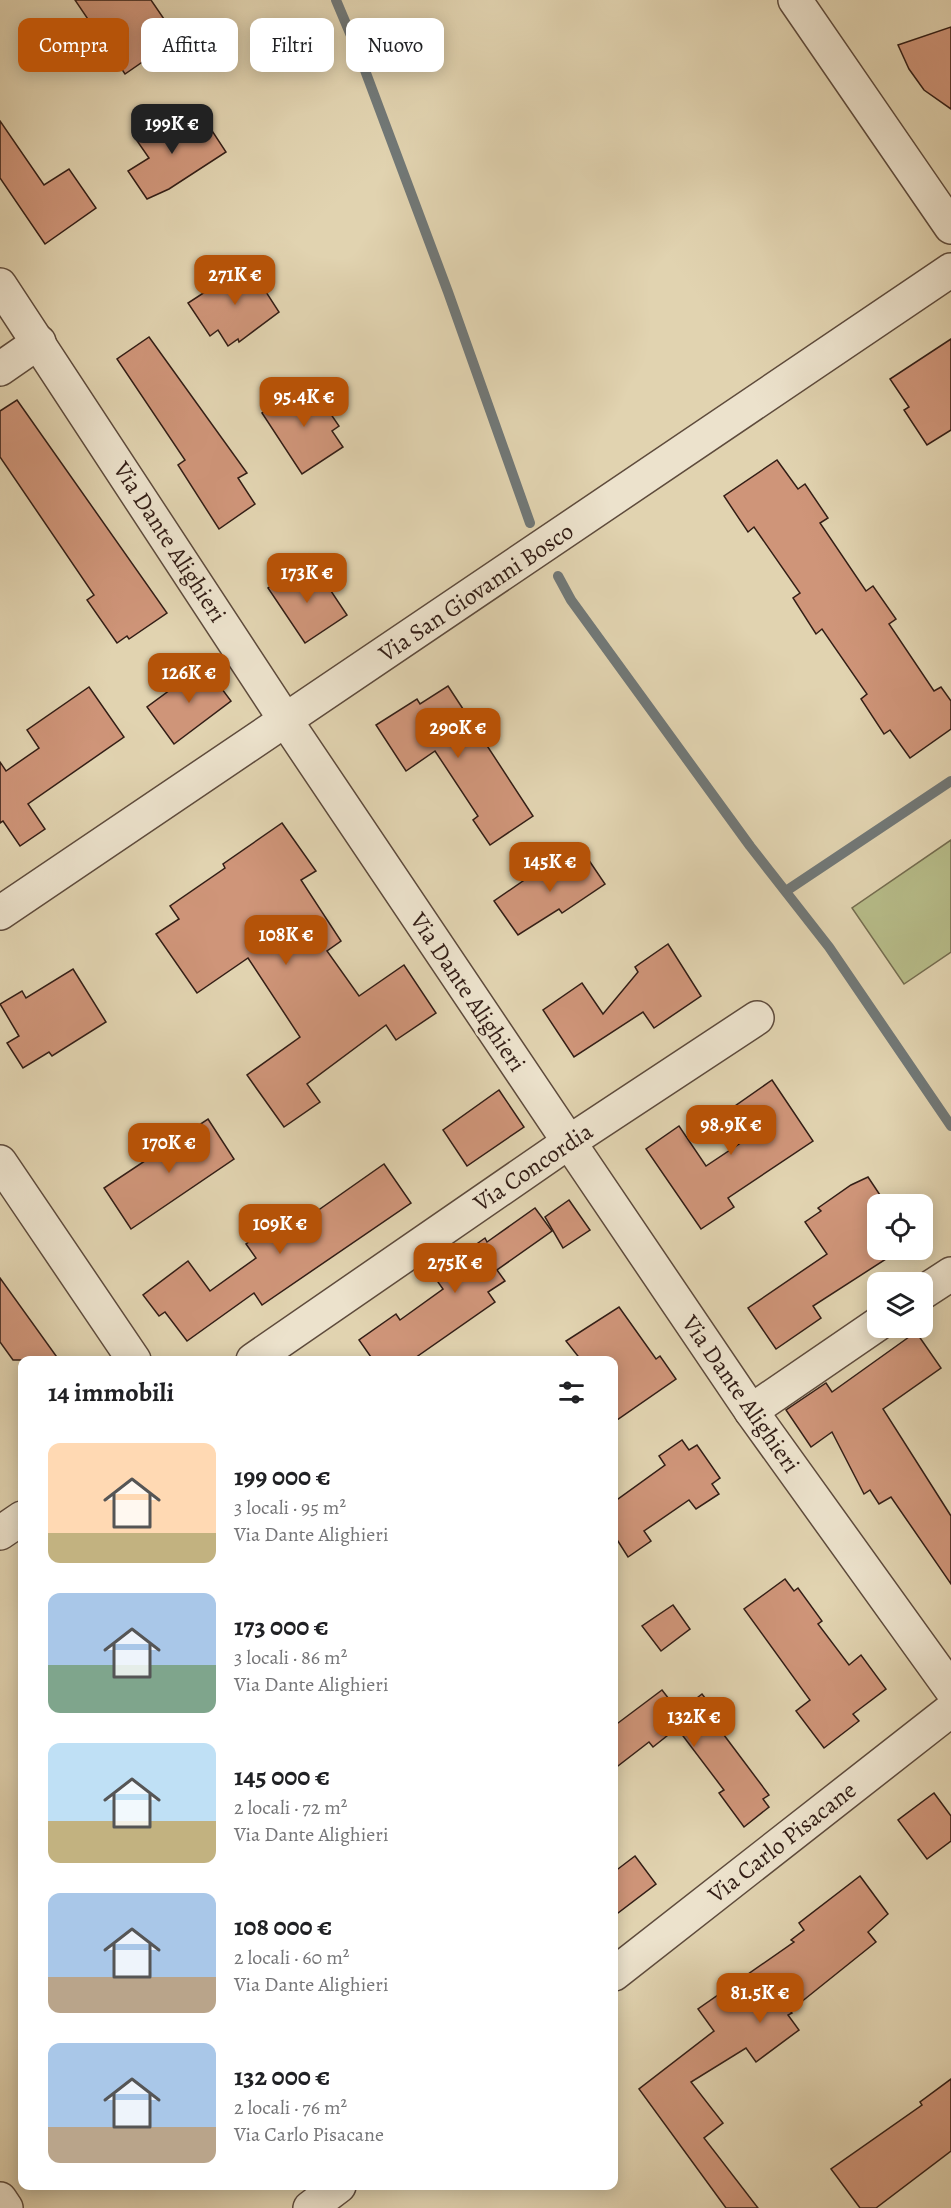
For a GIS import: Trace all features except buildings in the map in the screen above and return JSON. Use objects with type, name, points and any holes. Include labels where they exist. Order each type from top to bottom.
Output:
[{"type":"street","points":[[795,0],[951,227]]},
{"type":"street","name":"Via San Giovanni Bosco","points":[[0,913],[951,270]]},
{"type":"street","name":"Via Dante Alighieri","points":[[0,285],[286,721],[751,1411],[951,1689]]},
{"type":"street","points":[[0,369],[39,342]]},
{"type":"street","name":"Via Concordia","points":[[259,1356],[569,1142],[757,1018]]},
{"type":"street","points":[[0,1162],[131,1356]]},
{"type":"street","points":[[933,1286],[951,1274]]},
{"type":"street","points":[[751,1411],[867,1332]]},
{"type":"street","points":[[0,1533],[18,1521]]},
{"type":"street","name":"Via Carlo Pisacane","points":[[618,1971],[951,1710]]},
{"type":"street","points":[[310,2208],[334,2190]]},
{"type":"street","points":[[0,2199],[6,2208]]},
{"type":"green space","points":[[951,840],[951,952],[904,984],[852,908]]},
{"type":"waterway","points":[[336,0],[360,57],[448,292],[530,523]]},
{"type":"waterway","points":[[558,576],[571,600],[750,846],[829,947],[951,1126]]},
{"type":"waterway","points":[[786,891],[951,781]]}]
